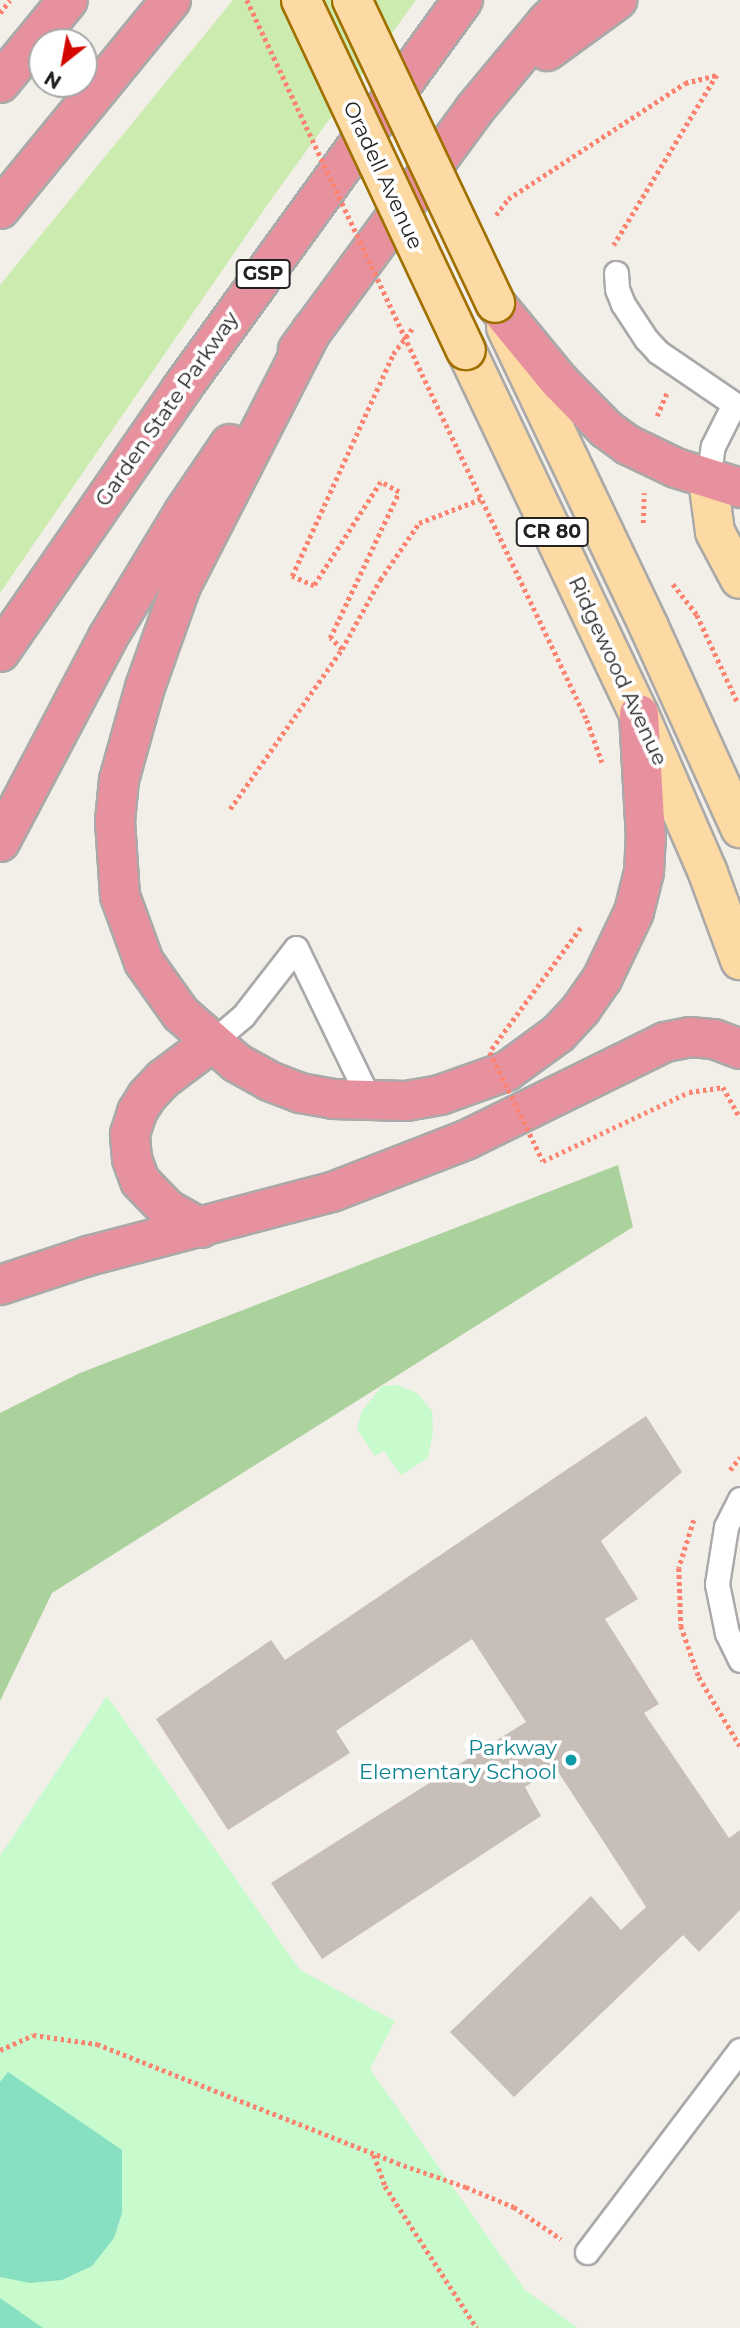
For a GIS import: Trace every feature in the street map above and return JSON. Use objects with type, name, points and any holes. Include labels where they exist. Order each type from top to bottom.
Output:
[{"type":"highway","points":[[0,83],[68,0]]},
{"type":"highway","points":[[0,209],[171,0]]},
{"type":"highway","name":"Garden State Parkway","points":[[0,652],[181,388],[463,0]]},
{"type":"highway","points":[[0,842],[145,575],[228,448],[474,110],[547,22],[569,0]]},
{"type":"highway","points":[[474,110],[589,18],[617,0]]},
{"type":"highway","points":[[495,303],[560,382],[606,429],[628,445],[724,484]]},
{"type":"highway","points":[[312,330],[181,586],[145,687],[119,780],[115,821],[120,896],[130,930],[144,962],[161,989],[211,1043],[237,1063],[269,1081],[300,1093],[371,1103],[406,1101],[440,1095],[507,1071],[558,1034],[603,979],[634,912],[644,872],[646,808],[639,714]]},
{"type":"highway","points":[[0,1285],[88,1256],[332,1192],[403,1166],[535,1109],[665,1042],[690,1037],[714,1038],[740,1049]]},
{"type":"highway","points":[[201,1228],[168,1210],[146,1189],[132,1159],[130,1135],[137,1112],[147,1096],[163,1079],[211,1043]]},
{"type":"main road","name":"Oradell Avenue","points":[[301,0],[466,350]]},
{"type":"main road","name":"CR 80","points":[[352,0],[655,638],[740,828]]},
{"type":"main road","name":"Ridgewood Avenue","points":[[466,350],[639,714],[703,861],[740,960]]},
{"type":"main road","points":[[724,484],[715,532],[740,579]]},
{"type":"lane","points":[[616,273],[617,289],[623,304],[646,339],[658,352],[737,406],[713,446],[724,484]]},
{"type":"lane","points":[[211,1043],[243,1016],[296,948],[371,1103]]},
{"type":"lane","points":[[740,1499],[726,1527],[717,1584],[727,1633],[740,1660]]},
{"type":"lane","points":[[587,2252],[740,2050]]},
{"type":"path","points":[[0,13],[10,0]]},
{"type":"path","points":[[247,0],[587,720],[605,771]]},
{"type":"path","points":[[230,809],[342,649],[380,580],[419,523],[481,499]]},
{"type":"path","points":[[589,918],[490,1052],[543,1161],[689,1092],[723,1087],[740,1118]]},
{"type":"path","points":[[0,2049],[33,2035],[97,2044],[514,2207],[587,2252]]},
{"type":"path","points":[[374,2154],[385,2186],[463,2301],[477,2328]]},
{"type":"green space","points":[[233,0],[416,0],[270,201],[0,593],[0,285]]},
{"type":"green space","points":[[618,1165],[633,1227],[52,1593],[0,1701],[0,1413],[80,1373]]},
{"type":"green space","points":[[397,1385],[417,1393],[432,1411],[433,1432],[428,1458],[401,1475],[384,1451],[375,1456],[357,1429],[362,1411],[382,1386]]},
{"type":"green space","points":[[107,1696],[300,1970],[395,2021],[370,2069],[525,2290],[578,2328],[0,2328],[0,1856]]},
{"type":"green space","points":[[8,2072],[122,2150],[122,2213],[114,2238],[92,2266],[62,2280],[30,2283],[0,2277],[0,2082]]},
{"type":"green space","points":[[0,2298],[43,2328],[0,2328]]},
{"type":"building","name":"Parkway Elementary School","points":[[646,1416],[682,1472],[601,1541],[638,1599],[605,1619],[659,1704],[644,1713],[729,1838],[740,1830],[740,1910],[699,1952],[683,1935],[514,2097],[450,2032],[591,1896],[621,1930],[646,1907],[555,1767],[525,1787],[541,1816],[322,1959],[271,1883],[526,1722],[472,1639],[336,1731],[350,1753],[228,1830],[156,1719],[271,1640],[285,1660]]},
{"type":"place","name":"Parkway Elementary School","points":[[571,1760]]}]
